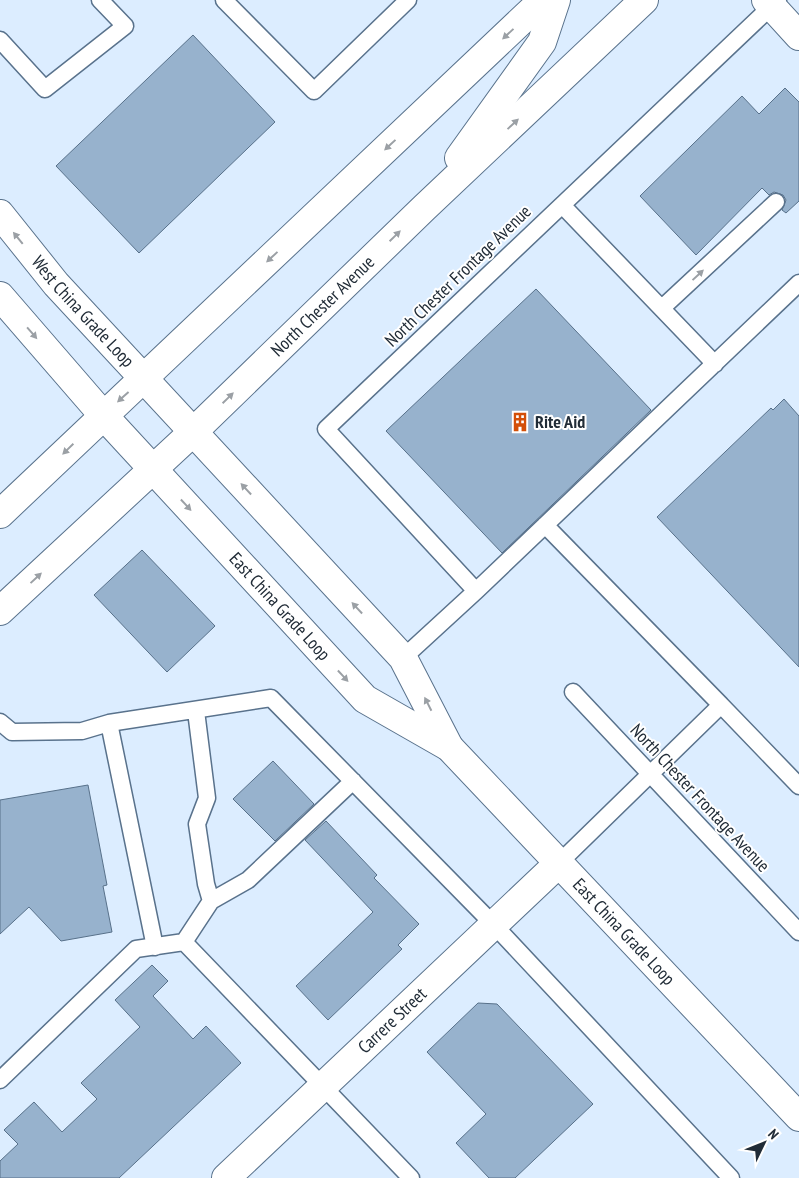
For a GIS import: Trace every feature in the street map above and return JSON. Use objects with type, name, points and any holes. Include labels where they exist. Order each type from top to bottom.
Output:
[{"type":"main road","points":[[0,514],[543,0]]},
{"type":"main road","points":[[424,208],[542,42],[556,0]]},
{"type":"main road","name":"North Chester Avenue","points":[[0,611],[193,432],[424,208],[644,0]]},
{"type":"main road","points":[[772,2],[799,36]]},
{"type":"main road","name":"West China Grade Loop","points":[[0,214],[56,284],[168,405]]},
{"type":"main road","points":[[0,296],[103,415]]},
{"type":"main road","name":"East China Grade Loop","points":[[168,405],[403,658],[449,747],[799,1117]]},
{"type":"main road","name":"East China Grade Loop","points":[[103,415],[364,699],[449,747]]},
{"type":"main road","name":"Carrere Street","points":[[226,1178],[559,863]]},
{"type":"lane","points":[[0,40],[45,89],[125,26],[100,0]]},
{"type":"lane","points":[[224,0],[314,92],[408,0]]},
{"type":"lane","name":"North Chester Frontage Avenue","points":[[476,591],[326,429],[772,2]]},
{"type":"lane","points":[[662,308],[776,202]]},
{"type":"lane","points":[[562,204],[715,364]]},
{"type":"lane","points":[[403,658],[545,526],[799,283]]},
{"type":"lane","points":[[545,526],[799,786]]},
{"type":"lane","name":"North Chester Frontage Avenue","points":[[573,692],[799,932]]},
{"type":"lane","points":[[0,722],[12,732],[82,731],[110,723],[271,698],[494,925],[731,1178]]},
{"type":"lane","points":[[559,863],[721,705]]},
{"type":"lane","points":[[196,711],[207,798],[197,824],[206,884],[211,901]]},
{"type":"lane","points":[[110,723],[155,947]]},
{"type":"lane","points":[[0,1080],[136,950],[184,942],[211,901],[248,880],[353,781]]},
{"type":"lane","points":[[184,942],[411,1178]]},
{"type":"building","points":[[193,35],[275,122],[139,253],[56,166]]},
{"type":"building","points":[[785,88],[799,102],[799,201],[786,213],[782,210],[786,200],[783,195],[774,192],[769,195],[762,188],[696,255],[640,196],[742,96],[759,114]]},
{"type":"building","name":"Rite Aid","points":[[536,289],[651,410],[502,553],[386,431]]},
{"type":"building","points":[[784,399],[799,416],[799,667],[657,517],[771,408],[773,410]]},
{"type":"building","points":[[142,550],[215,626],[167,672],[94,595]]},
{"type":"building","points":[[273,761],[314,804],[275,841],[233,799]]},
{"type":"building","points":[[88,785],[107,885],[103,886],[112,932],[61,941],[29,907],[0,934],[0,800]]},
{"type":"building","points":[[326,821],[377,875],[374,878],[419,924],[398,945],[402,949],[328,1020],[296,986],[373,912],[305,840]]},
{"type":"building","points":[[152,965],[168,981],[153,996],[193,1039],[206,1026],[241,1063],[119,1178],[0,1178],[0,1161],[18,1144],[4,1130],[34,1102],[62,1132],[97,1099],[81,1083],[140,1027],[115,1000]]},
{"type":"building","points":[[478,1003],[497,1004],[593,1104],[515,1178],[489,1178],[456,1143],[486,1114],[427,1052]]},
{"type":"place","name":"Rite Aid","points":[[520,422]]}]
